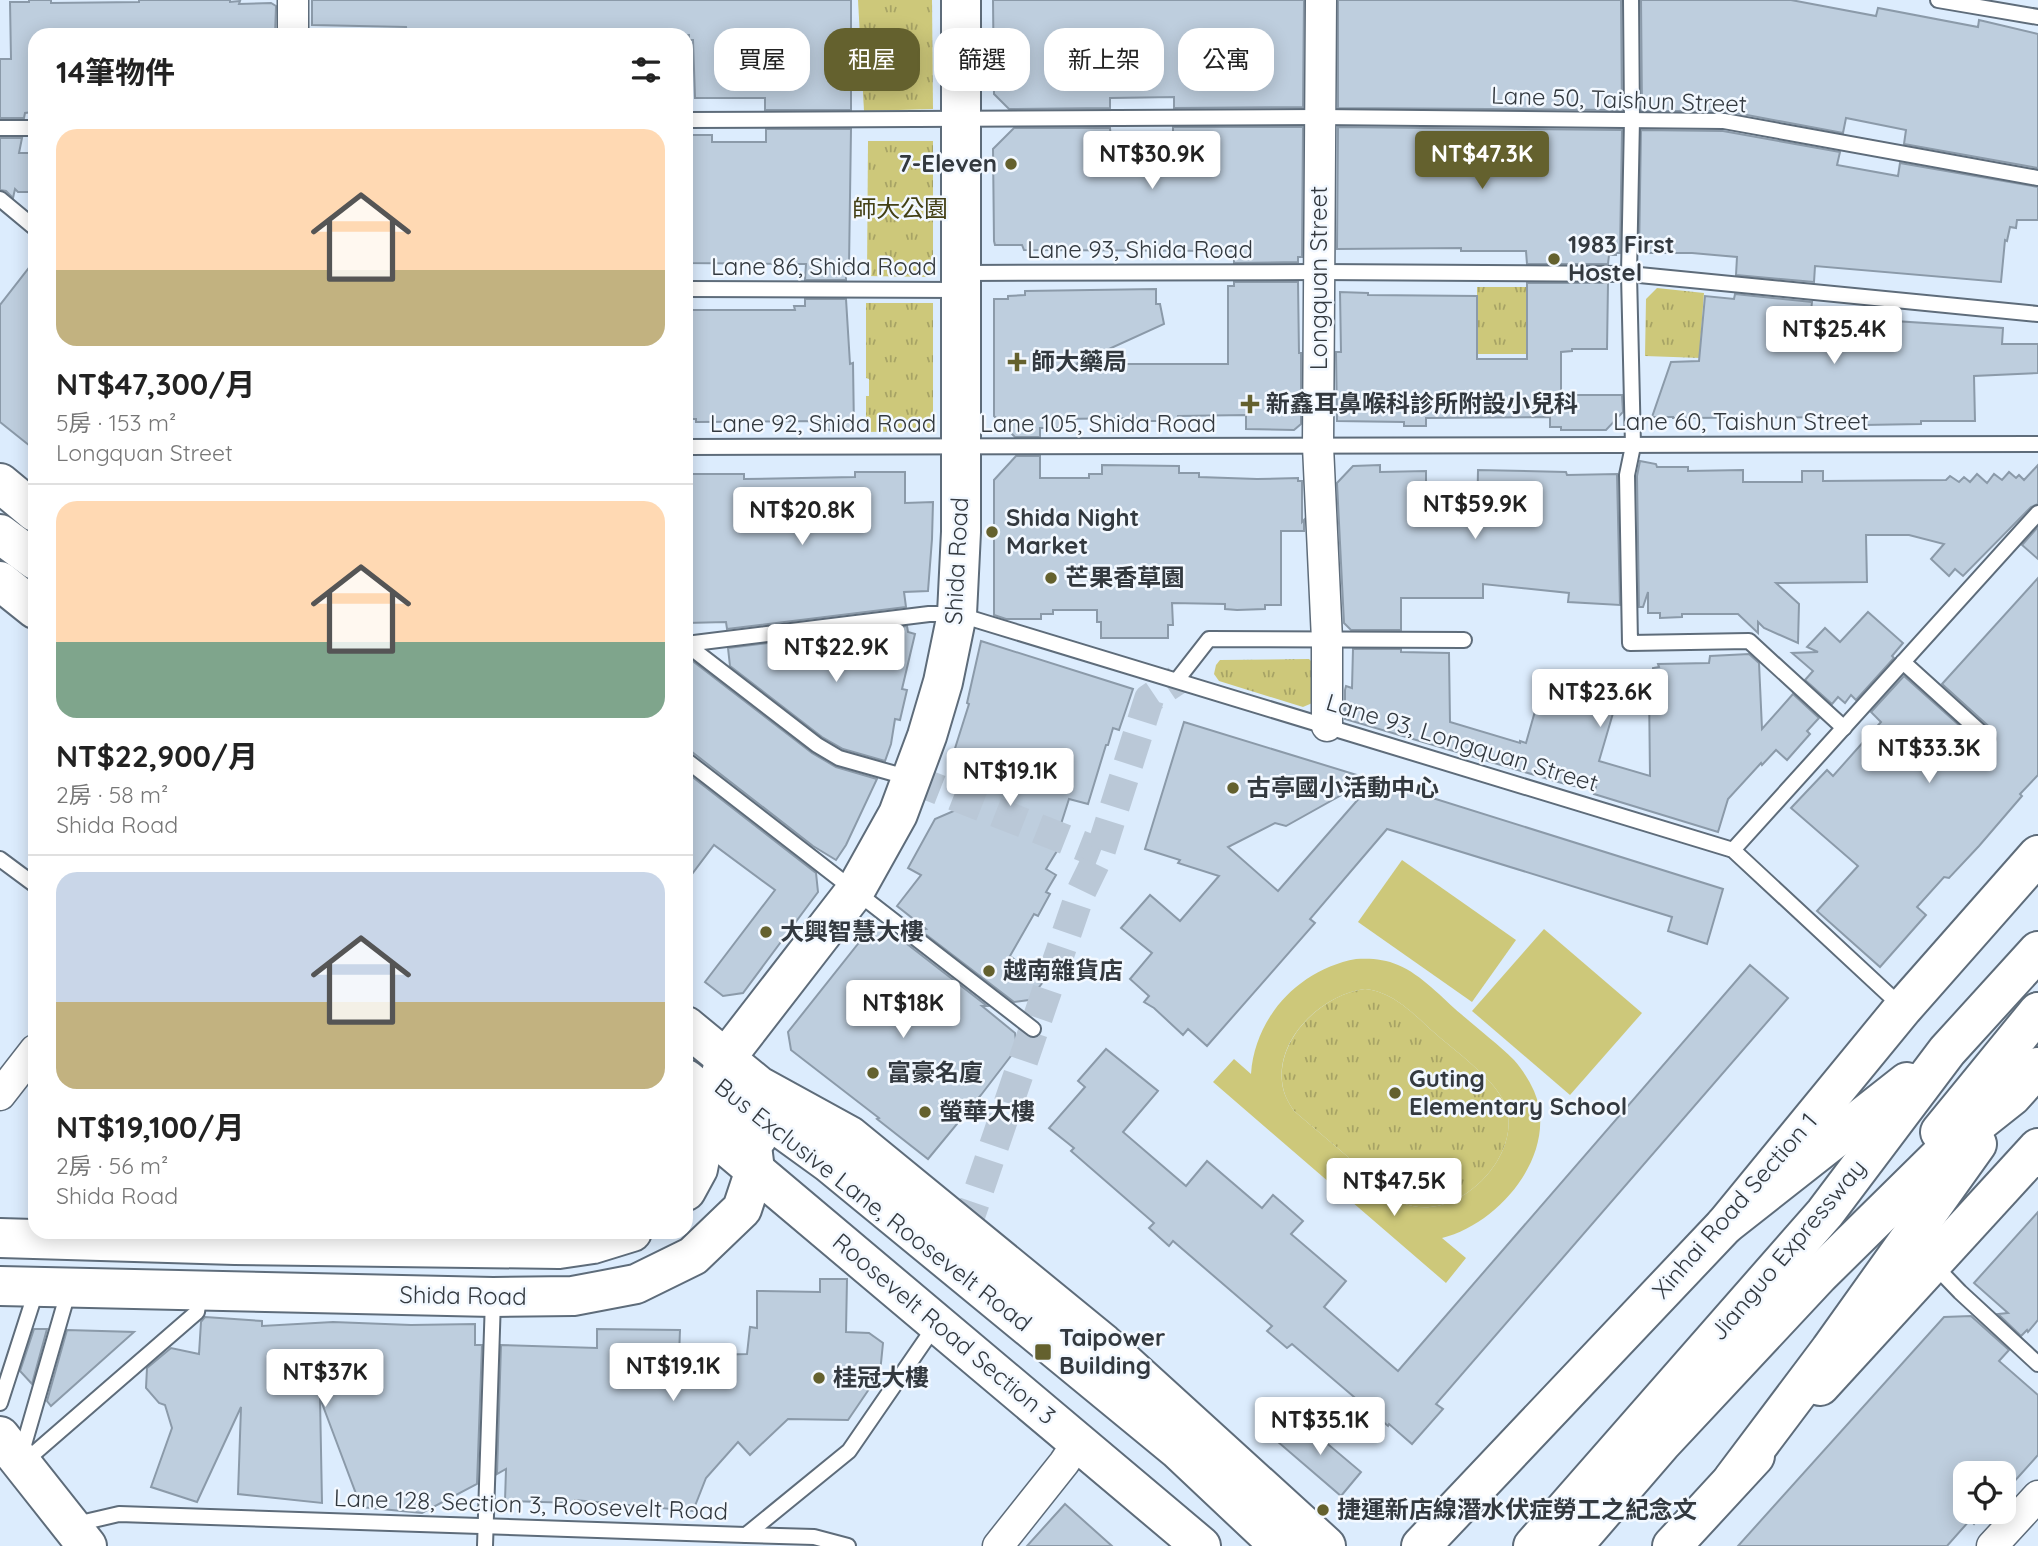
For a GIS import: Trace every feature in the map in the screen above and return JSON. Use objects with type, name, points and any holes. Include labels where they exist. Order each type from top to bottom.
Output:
[{"type":"main road","name":"Shida Road","points":[[693,1178],[698,1169],[710,1093],[855,891],[898,814],[927,736],[943,682],[957,614],[961,532],[961,0]]},
{"type":"main road","points":[[0,483],[28,506]]},
{"type":"main road","points":[[0,512],[28,534]]},
{"type":"main road","points":[[0,534],[28,555]]},
{"type":"main road","points":[[0,581],[28,603]]},
{"type":"main road","name":"Xinhai Road Section 1","points":[[1421,1546],[1725,1225],[1903,1008],[2038,855]]},
{"type":"main road","name":"Jianguo Expressway","points":[[1533,1546],[1825,1213],[1947,1051],[2038,951]]},
{"type":"main road","points":[[1825,1213],[2038,1001]]},
{"type":"main road","points":[[1819,1276],[2038,1013]]},
{"type":"main road","name":"Roosevelt Road Section 3","points":[[693,1046],[710,1093],[754,1170],[1201,1546]]},
{"type":"main road","points":[[1725,1225],[1947,1051]]},
{"type":"main road","name":"Jianguo Expressway","points":[[1573,1546],[1661,1444],[1819,1276],[1954,1142],[2012,1096],[2038,1067]]},
{"type":"main road","name":"Bus Exclusive Lane, Roosevelt Road","points":[[693,1070],[710,1093],[829,1163],[1177,1449],[1280,1546]]},
{"type":"main road","name":"Roosevelt Road Section 3","points":[[710,1093],[759,1086],[850,1136],[1103,1343],[1326,1546]]},
{"type":"main road","name":"Shida Road","points":[[0,1286],[493,1297],[573,1296],[636,1284],[693,1256],[742,1209],[754,1170],[750,1130],[710,1093]]},
{"type":"main road","points":[[1733,1479],[1830,1350],[2012,1096]]},
{"type":"main road","name":"Bus Exclusive Lane, Roosevelt Road","points":[[750,1130],[1159,1454],[1259,1546]]},
{"type":"main road","points":[[1672,1546],[2038,1148]]},
{"type":"main road","name":"Shida Road","points":[[0,1238],[28,1238]]},
{"type":"main road","name":"Shida Road","points":[[352,1239],[559,1249],[586,1239]]},
{"type":"main road","points":[[14,1453],[79,1536]]},
{"type":"street","points":[[293,0],[293,28]]},
{"type":"street","name":"Longquan Street","points":[[1321,0],[1318,446],[1327,640],[1327,726]]},
{"type":"street","points":[[0,1095],[28,1059]]},
{"type":"street","points":[[998,1546],[1078,1442]]},
{"type":"street","points":[[1992,1546],[2038,1496]]},
{"type":"lane","points":[[1631,0],[1629,274],[1633,446],[1627,475],[1630,643],[1749,641],[1844,728]]},
{"type":"lane","points":[[1938,0],[2038,17]]},
{"type":"lane","name":"Lane 50, Taishun Street","points":[[693,120],[1320,117],[1724,121],[2038,178]]},
{"type":"lane","points":[[0,128],[28,128]]},
{"type":"lane","points":[[0,199],[28,222]]},
{"type":"lane","name":"Lane 93, Shida Road","points":[[961,281],[1319,272],[1629,274],[2038,314]]},
{"type":"lane","name":"Lane 86, Shida Road","points":[[693,289],[961,281]]},
{"type":"lane","name":"Lane 60, Taishun Street","points":[[1318,446],[2038,444]]},
{"type":"lane","name":"Lane 105, Shida Road","points":[[961,447],[1318,446]]},
{"type":"lane","name":"Lane 92, Shida Road","points":[[693,447],[961,447]]},
{"type":"lane","points":[[1903,1008],[1733,850],[2038,513]]},
{"type":"lane","name":"Lane 93, Longquan Street","points":[[693,643],[929,614],[957,614],[1733,850]]},
{"type":"lane","points":[[1177,680],[1209,639],[1464,640]]},
{"type":"lane","points":[[693,649],[817,745],[839,758],[912,779]]},
{"type":"lane","points":[[1903,662],[1987,738]]},
{"type":"lane","points":[[693,767],[1033,1029]]},
{"type":"lane","points":[[0,859],[28,880]]},
{"type":"lane","points":[[1933,1264],[2038,1364]]},
{"type":"lane","points":[[0,1403],[54,1287]]},
{"type":"lane","points":[[14,1453],[54,1287]]},
{"type":"lane","points":[[14,1453],[197,1312],[201,1291]]},
{"type":"lane","points":[[485,1546],[493,1297]]},
{"type":"lane","name":"Lane 128, Section 3, Roosevelt Road","points":[[79,1536],[119,1514],[746,1535],[849,1451],[937,1324]]},
{"type":"lane","points":[[746,1535],[814,1537],[848,1546]]},
{"type":"green space","points":[[858,0],[932,0],[933,109],[864,111],[863,91],[920,91],[920,28],[860,28]]},
{"type":"green space","name":"師大公園","points":[[868,141],[933,141],[933,277],[867,276]]},
{"type":"green space","points":[[1477,287],[1526,287],[1526,354],[1477,354]]},
{"type":"green space","points":[[1657,288],[1704,293],[1701,358],[1645,356],[1646,299]]},
{"type":"green space","points":[[866,303],[933,303],[933,431],[866,432],[869,379],[866,378]]},
{"type":"green space","points":[[1309,659],[1321,671],[1317,701],[1303,707],[1219,681],[1214,674],[1220,660]]},
{"type":"green space","points":[[1402,860],[1516,940],[1472,1002],[1358,922]]},
{"type":"green space","points":[[1544,929],[1642,1013],[1570,1095],[1472,1011]]},
{"type":"green space","points":[[1356,959],[1377,959],[1407,969],[1514,1060],[1534,1091],[1540,1114],[1539,1138],[1532,1161],[1520,1182],[1484,1218],[1464,1230],[1442,1238],[1466,1258],[1446,1283],[1213,1082],[1234,1059],[1251,1074],[1261,1033],[1284,998],[1299,984],[1336,964]],"holes":[[[1365,989],[1376,991],[1404,1006],[1476,1068],[1495,1087],[1506,1107],[1508,1127],[1504,1147],[1494,1167],[1461,1197],[1441,1205],[1421,1207],[1401,1202],[1294,1111],[1283,1090],[1282,1065],[1287,1049],[1306,1020],[1334,999]]]},
{"type":"green space","points":[[1365,989],[1386,995],[1412,1013],[1486,1077],[1502,1097],[1508,1127],[1504,1147],[1494,1167],[1461,1197],[1441,1205],[1421,1207],[1401,1202],[1294,1111],[1288,1101],[1282,1081],[1283,1064],[1296,1033],[1320,1008],[1334,999]]},
{"type":"building","points":[[230,0],[240,1],[239,4],[271,3],[276,6],[275,28],[28,28],[28,113],[25,113],[24,118],[0,118],[0,59],[11,59],[10,2]]},
{"type":"building","points":[[312,0],[851,0],[851,28],[824,28],[824,91],[851,91],[851,110],[765,110],[765,98],[695,98],[693,28],[312,25]]},
{"type":"building","points":[[993,0],[1304,0],[1303,107],[1174,108],[1174,97],[1110,98],[1110,108],[1009,109],[994,91],[1030,91],[1030,28],[993,28]]},
{"type":"building","points":[[1338,0],[1621,0],[1622,110],[1338,108]]},
{"type":"building","points":[[1641,0],[1791,0],[1876,16],[1878,8],[1978,27],[1979,20],[2038,34],[2038,168],[1904,144],[1906,130],[1846,118],[1843,133],[1726,111],[1642,111]]},
{"type":"building","points":[[1173,127],[1303,127],[1302,257],[1298,257],[1298,262],[1234,263],[1234,251],[1024,250],[1022,245],[995,245],[993,149],[1014,128],[1110,128],[1111,139],[1173,139]]},
{"type":"building","points":[[1338,127],[1622,130],[1620,253],[1609,255],[1608,264],[1527,264],[1526,251],[1461,251],[1461,248],[1337,249]]},
{"type":"building","points":[[766,129],[851,129],[849,266],[846,266],[846,280],[805,280],[806,264],[693,263],[693,135],[712,135],[712,142],[766,142]]},
{"type":"building","points":[[1641,130],[1723,131],[1840,152],[1837,165],[1898,176],[1900,163],[2038,187],[2038,220],[2017,220],[2016,228],[2010,227],[2007,241],[2005,240],[2001,282],[1815,266],[1814,282],[1736,275],[1737,257],[1692,253],[1639,253]]},
{"type":"building","points":[[0,138],[22,138],[19,153],[28,153],[28,192],[18,192],[15,189],[13,198],[6,191],[0,190]]},
{"type":"building","points":[[28,269],[28,444],[0,422],[0,305]]},
{"type":"building","points":[[1234,282],[1298,282],[1301,424],[1294,430],[1246,429],[1246,415],[1178,416],[1178,421],[1136,421],[1136,418],[1061,419],[1061,428],[1040,428],[1040,437],[1015,437],[994,416],[994,299],[1025,295],[1025,291],[1156,289],[1156,304],[1160,304],[1164,324],[1076,364],[1228,364],[1228,286],[1234,286]]},
{"type":"building","points":[[1527,283],[1608,283],[1607,349],[1572,349],[1561,352],[1561,395],[1622,395],[1623,412],[1606,430],[1561,430],[1561,427],[1550,427],[1550,417],[1426,418],[1426,426],[1404,426],[1404,422],[1337,421],[1336,352],[1341,352],[1340,292],[1368,295],[1477,296],[1477,359],[1527,359]]},
{"type":"building","points":[[1735,294],[1812,302],[1811,311],[1853,315],[1854,312],[1880,313],[1879,320],[2003,328],[2002,344],[2038,344],[2038,373],[1974,376],[1975,421],[1864,425],[1863,417],[1652,417],[1671,362],[1699,361],[1705,296],[1734,299]]},
{"type":"building","points":[[805,299],[846,299],[850,364],[853,363],[854,430],[822,430],[822,421],[696,422],[696,419],[693,419],[693,310],[795,310],[794,306],[805,306]]},
{"type":"building","points":[[1016,456],[1040,456],[1040,478],[1089,478],[1089,474],[1102,474],[1102,465],[1179,466],[1179,473],[1199,473],[1199,477],[1298,478],[1298,481],[1302,481],[1304,531],[1281,531],[1281,605],[1265,605],[1265,609],[1237,610],[1225,609],[1225,604],[1172,603],[1173,625],[1168,625],[1168,638],[1101,638],[1101,622],[1097,622],[1097,610],[1053,610],[1053,614],[1041,614],[1041,619],[1006,619],[994,615],[994,480]]},
{"type":"building","points":[[1640,461],[1656,464],[1657,467],[1688,467],[1688,471],[1743,470],[1743,482],[1802,482],[1802,471],[1823,471],[1823,481],[1946,480],[1950,476],[1959,482],[1964,477],[1970,482],[1977,474],[1987,483],[1994,474],[2002,480],[2009,472],[2024,480],[2038,465],[2038,504],[2031,507],[1963,576],[1955,569],[1949,576],[1931,559],[1944,544],[1909,535],[1866,535],[1867,582],[1776,583],[1799,604],[1798,643],[1764,628],[1758,622],[1758,633],[1738,614],[1682,614],[1682,617],[1660,618],[1660,613],[1648,613],[1648,592],[1643,607],[1639,607],[1637,476]]},
{"type":"building","points":[[1380,465],[1380,472],[1426,471],[1426,526],[1477,526],[1478,470],[1566,472],[1567,475],[1617,474],[1620,605],[1568,602],[1569,593],[1483,584],[1483,598],[1401,598],[1401,630],[1351,630],[1344,623],[1337,483],[1353,466]]},
{"type":"building","points":[[855,472],[905,472],[905,503],[933,502],[928,591],[904,592],[906,607],[727,629],[726,622],[693,623],[693,474],[744,474],[744,479],[855,477]]},
{"type":"building","points":[[2038,527],[2038,559],[2022,545]]},
{"type":"building","points":[[2038,578],[2038,775],[1979,846],[1949,878],[1944,877],[1917,907],[1926,915],[1880,967],[1817,911],[1858,866],[1791,808],[1827,770],[1833,776],[1881,722],[1871,712],[1904,676],[1981,745],[1994,745],[1994,731],[1942,684]]},
{"type":"building","points":[[1868,612],[1903,643],[1892,656],[1894,658],[1856,700],[1851,695],[1845,703],[1838,697],[1832,704],[1805,680],[1813,671],[1792,653],[1818,652],[1807,647],[1825,628],[1840,642]]},
{"type":"building","points":[[907,626],[908,632],[915,634],[902,689],[907,690],[900,720],[895,719],[885,761],[843,749],[822,737],[730,666],[728,648]]},
{"type":"building","points":[[981,641],[1133,689],[1119,730],[1113,728],[1106,745],[1088,804],[1069,799],[1055,843],[1060,846],[1046,869],[1056,875],[1046,892],[1050,894],[1038,916],[1034,914],[1010,956],[1043,982],[1029,1000],[1014,1002],[920,930],[926,929],[897,906],[921,875],[908,868],[935,819],[956,810],[970,767],[951,761],[969,704],[967,703]]},
{"type":"building","points":[[1353,649],[1449,653],[1450,722],[1520,743],[1526,743],[1543,683],[1616,703],[1599,761],[1650,776],[1649,688],[1653,684],[1653,668],[1659,667],[1658,664],[1709,663],[1710,656],[1749,654],[1759,663],[1762,729],[1793,694],[1819,718],[1807,731],[1810,734],[1787,760],[1776,750],[1728,799],[1718,832],[1594,794],[1596,787],[1572,786],[1345,719],[1345,690],[1346,686],[1352,688]]},
{"type":"building","points":[[693,661],[812,753],[836,767],[877,779],[846,845],[836,860],[813,846],[693,753]]},
{"type":"building","points":[[1184,722],[1370,779],[1286,826],[1275,823],[1228,847],[1278,891],[1375,780],[1723,889],[1707,944],[1668,931],[1672,917],[1387,829],[1310,919],[1315,923],[1207,1046],[1188,1029],[1183,1035],[1144,1002],[1149,996],[1130,979],[1152,953],[1121,928],[1150,895],[1180,921],[1219,876],[1145,849]]},
{"type":"building","points":[[693,777],[816,873],[818,892],[743,993],[723,996],[705,982],[775,890],[714,845],[693,873]]},
{"type":"building","points":[[869,930],[889,930],[987,1006],[982,1006],[1015,1033],[1017,1048],[928,1159],[791,1050],[788,1032]]},
{"type":"building","points":[[1750,965],[1788,998],[1436,1404],[1443,1409],[1412,1444],[1292,1344],[1287,1348],[1267,1331],[1272,1326],[1173,1241],[1169,1246],[1149,1228],[1154,1223],[1071,1151],[1074,1148],[1049,1128],[1085,1087],[1078,1081],[1106,1049],[1158,1091],[1123,1132],[1186,1186],[1207,1161],[1262,1208],[1273,1195],[1303,1221],[1291,1234],[1346,1281],[1324,1307],[1398,1371]]},
{"type":"building","points":[[2038,1212],[2038,1320],[2021,1336],[1998,1314],[2008,1313],[1974,1283]]},
{"type":"building","points":[[820,1279],[847,1279],[846,1332],[869,1333],[883,1343],[880,1373],[848,1420],[788,1419],[750,1455],[738,1442],[706,1478],[693,1511],[575,1500],[574,1503],[505,1501],[506,1469],[497,1474],[501,1345],[597,1348],[597,1329],[680,1330],[679,1356],[747,1354],[750,1327],[757,1328],[757,1291],[820,1292]]},
{"type":"building","points":[[1971,1316],[2009,1350],[1999,1361],[2038,1395],[2038,1455],[2016,1480],[2016,1461],[1953,1461],[1953,1524],[1966,1524],[1947,1546],[1738,1546],[1944,1317]]},
{"type":"building","points":[[205,1317],[262,1321],[262,1326],[333,1322],[475,1324],[475,1345],[482,1345],[477,1484],[422,1513],[361,1507],[320,1398],[322,1503],[238,1494],[241,1407],[197,1502],[151,1487],[172,1428],[165,1405],[159,1403],[146,1388],[147,1368],[171,1348],[199,1354],[201,1322]]},
{"type":"building","points":[[34,1329],[47,1329],[32,1384],[20,1371]]},
{"type":"building","points":[[67,1330],[134,1332],[51,1406],[47,1401]]},
{"type":"building","points":[[1298,1419],[1361,1472],[1341,1496],[1278,1442]]},
{"type":"building","points":[[1065,1504],[1112,1546],[1027,1546]]},
{"type":"tunnel","points":[[965,1231],[1080,894],[1100,853],[1149,699],[1177,680]]},
{"type":"tunnel","points":[[912,779],[1100,853]]},
{"type":"place","name":"7-Eleven","points":[[1011,164]]},
{"type":"place","name":"1983 First Hostel","points":[[1554,259]]},
{"type":"place","name":"師大藥局","points":[[1017,362]]},
{"type":"place","name":"新鑫耳鼻喉科診所附設小兒科","points":[[1250,404]]},
{"type":"place","name":"Shida Night Market","points":[[992,532]]},
{"type":"place","name":"芒果香草園","points":[[1051,578]]},
{"type":"place","name":"古亭國小活動中心","points":[[1233,788]]},
{"type":"place","name":"大興智慧大樓","points":[[766,932]]},
{"type":"place","name":"越南雜貨店","points":[[989,971]]},
{"type":"place","name":"富豪名廈","points":[[873,1073]]},
{"type":"place","name":"Guting Elementary School","points":[[1395,1093]]},
{"type":"place","name":"螢華大樓","points":[[925,1112]]},
{"type":"place","name":"Taipower Building","points":[[1043,1352]]},
{"type":"place","name":"桂冠大樓","points":[[819,1378]]},
{"type":"place","name":"捷運新店線潛水伏症勞工之紀念文","points":[[1323,1510]]}]
